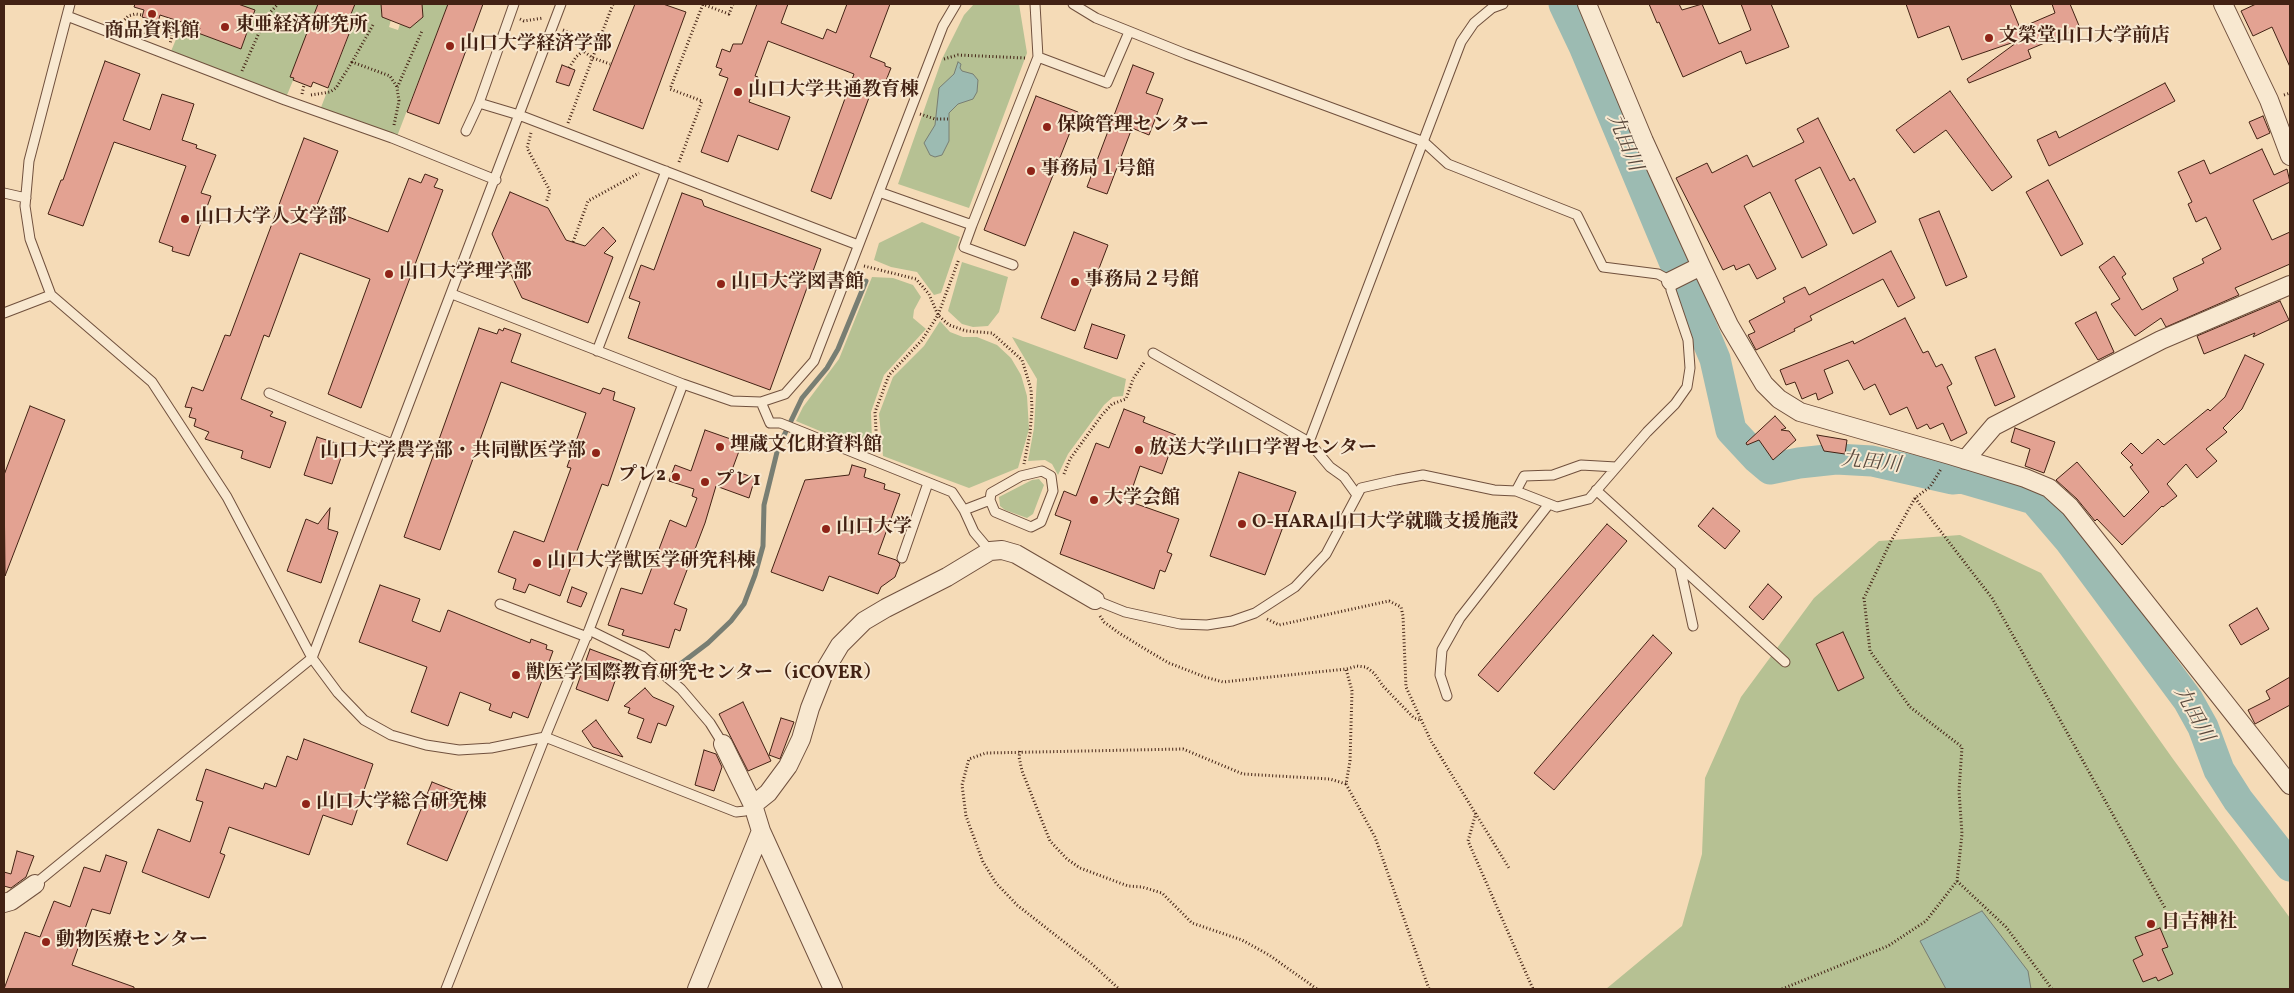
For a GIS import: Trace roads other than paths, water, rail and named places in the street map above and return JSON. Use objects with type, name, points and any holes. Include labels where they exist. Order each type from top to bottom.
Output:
[{"type":"street","points":[[1586,4],[1644,141],[1701,266],[1729,325],[1764,384],[1779,400],[1800,412],[2025,478],[2049,488],[2070,507],[2290,785]]},
{"type":"street","points":[[2229,6],[2269,100],[2290,156]]},
{"type":"street","points":[[1671,281],[1701,266]]},
{"type":"street","points":[[1965,460],[1994,426],[2162,340],[2290,285]]},
{"type":"street","points":[[753,805],[768,793],[788,766],[801,739],[810,708],[825,670],[840,646],[864,621],[990,551],[1002,550],[1016,554],[1095,600]]},
{"type":"street","points":[[723,744],[753,805],[761,831],[833,989]]},
{"type":"street","points":[[697,989],[761,831]]},
{"type":"street","points":[[4,903],[11,901],[35,884]]},
{"type":"lane","points":[[70,4],[29,161],[25,206],[30,239],[51,295],[152,382],[227,497],[312,658],[338,694],[364,720],[391,735],[426,746],[459,750],[491,748],[545,737],[736,812],[745,810],[753,805]]},
{"type":"lane","points":[[466,132],[479,103],[514,4]]},
{"type":"lane","points":[[35,884],[312,658],[392,444],[452,294],[562,4]]},
{"type":"lane","points":[[452,294],[683,384],[732,401],[761,402],[786,394],[814,361],[943,26],[956,4]]},
{"type":"lane","points":[[1013,264],[964,246],[1038,57],[1035,4]]},
{"type":"lane","points":[[1073,4],[1085,13],[1129,32],[1274,88],[1424,142],[1448,164],[1576,215],[1603,267],[1658,274],[1671,281],[1672,290],[1688,340],[1690,368],[1686,388],[1675,404],[1589,499],[1557,507],[1516,491],[1494,490],[1423,475],[1361,488],[1326,554],[1294,587],[1255,613],[1232,621],[1208,625],[1180,624],[1125,612],[1095,600]]},
{"type":"lane","points":[[1309,442],[1424,142],[1435,106],[1460,42],[1474,23],[1492,8],[1503,4]]},
{"type":"lane","points":[[67,16],[238,82],[392,138],[496,180]]},
{"type":"lane","points":[[1038,57],[1107,83],[1129,32]]},
{"type":"lane","points":[[479,103],[519,115],[858,245]]},
{"type":"lane","points":[[597,350],[670,173]]},
{"type":"lane","points":[[879,192],[972,225]]},
{"type":"lane","points":[[4,193],[26,198]]},
{"type":"lane","points":[[4,313],[51,295]]},
{"type":"lane","points":[[1153,353],[1309,442],[1330,467],[1344,477],[1357,495]]},
{"type":"lane","points":[[446,989],[588,633],[683,384]]},
{"type":"lane","points":[[269,393],[392,444]]},
{"type":"lane","points":[[761,402],[770,423],[780,423],[952,492],[964,510],[974,532],[990,551]]},
{"type":"lane","points":[[1516,491],[1524,476],[1553,475],[1581,465],[1616,467]]},
{"type":"lane","points":[[1042,471],[1052,476],[1053,491],[1041,522],[1031,527],[995,512],[990,500],[991,493],[1021,476],[1042,471]]},
{"type":"lane","points":[[902,558],[928,482]]},
{"type":"lane","points":[[1596,490],[1785,662]]},
{"type":"lane","points":[[964,510],[990,500]]},
{"type":"lane","points":[[1447,696],[1440,675],[1442,650],[1460,618],[1549,504]]},
{"type":"lane","points":[[1680,567],[1693,626]]},
{"type":"lane","points":[[500,604],[588,633],[642,656],[681,689],[710,723],[723,744]]},
{"type":"water","points":[[958,62],[961,64],[960,68],[962,71],[973,74],[978,80],[977,92],[973,99],[958,104],[949,113],[949,141],[942,155],[935,157],[930,155],[924,143],[935,125],[939,88],[954,74]]},
{"type":"water","points":[[1982,911],[2028,971],[2031,989],[1946,989],[1920,941]]},
{"type":"waterway","name":"九田川","points":[[1564,4],[1584,46],[1715,359],[1731,430],[1770,469],[1799,463],[1836,459],[1872,461],[1952,479],[1962,478],[2034,499],[2070,541],[2188,700],[2203,727],[2219,770],[2238,800],[2290,866]]},
{"type":"waterway","points":[[679,665],[708,643],[731,621],[744,604],[763,546],[764,505],[778,448],[802,398],[827,368],[838,349],[866,281]]},
{"type":"place","name":"商品資料館","points":[[152,14]]},
{"type":"place","name":"東亜経済研究所","points":[[225,27]]},
{"type":"place","name":"文榮堂山口大学前店","points":[[1989,38]]},
{"type":"place","name":"山口大学経済学部","points":[[450,46]]},
{"type":"place","name":"山口大学共通教育棟","points":[[738,92]]},
{"type":"place","name":"保険管理センター","points":[[1047,127]]},
{"type":"place","name":"事務局１号館","points":[[1031,171]]},
{"type":"place","name":"山口大学人文学部","points":[[185,219]]},
{"type":"place","name":"山口大学理学部","points":[[389,274]]},
{"type":"place","name":"事務局２号館","points":[[1075,282]]},
{"type":"place","name":"山口大学図書館","points":[[721,284]]},
{"type":"place","name":"埋蔵文化財資料館","points":[[720,447]]},
{"type":"place","name":"放送大学山口学習センター","points":[[1139,450]]},
{"type":"place","name":"山口大学農学部・共同獣医学部","points":[[596,453]]},
{"type":"place","name":"プレ2","points":[[676,477]]},
{"type":"place","name":"プレ1","points":[[705,482]]},
{"type":"place","name":"大学会館","points":[[1094,500]]},
{"type":"place","name":"O-HARA山口大学就職支援施設","points":[[1242,524]]},
{"type":"place","name":"山口大学","points":[[826,529]]},
{"type":"place","name":"山口大学獣医学研究科棟","points":[[537,563]]},
{"type":"place","name":"獣医学国際教育研究センター（iCOVER）","points":[[516,675]]},
{"type":"place","name":"山口大学総合研究棟","points":[[306,804]]},
{"type":"place","name":"日吉神社","points":[[2151,924]]},
{"type":"place","name":"動物医療センター","points":[[46,942]]}]
